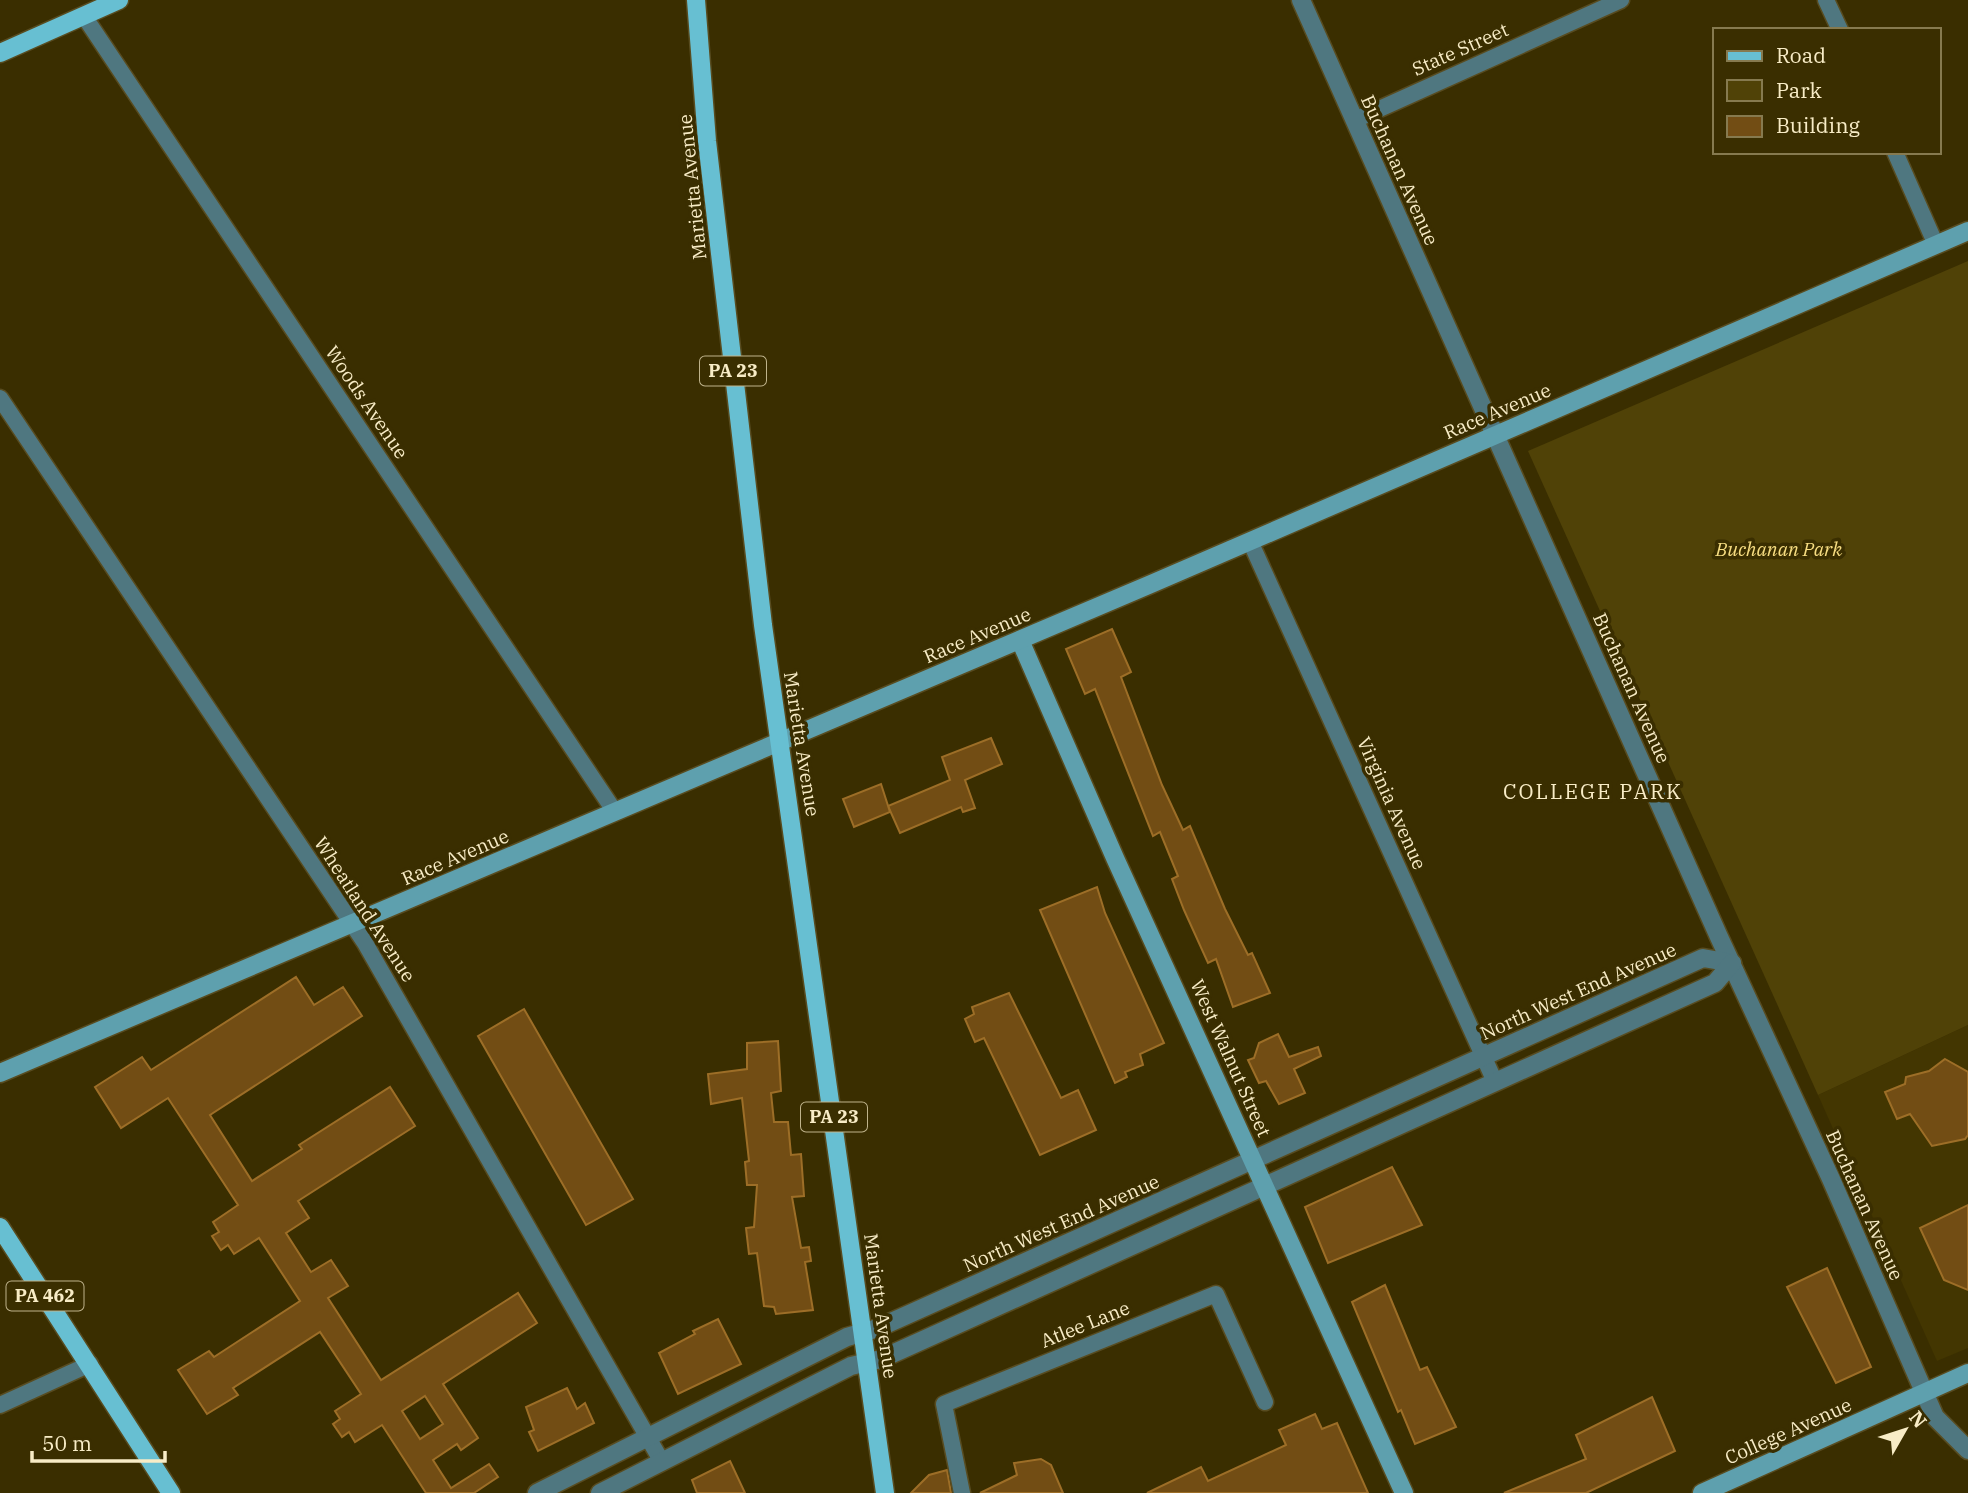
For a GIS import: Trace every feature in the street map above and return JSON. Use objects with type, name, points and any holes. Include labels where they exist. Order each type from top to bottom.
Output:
[{"type":"main road","name":"Marietta Avenue","points":[[696,0],[716,227],[763,625],[885,1493]]},
{"type":"main road","points":[[0,53],[112,1]]},
{"type":"main road","name":"Race Avenue","points":[[0,1073],[1020,640],[1968,231]]},
{"type":"main road","name":"West Walnut Street","points":[[1020,640],[1115,858],[1404,1493]]},
{"type":"main road","name":"PA 462","points":[[0,1227],[171,1493]]},
{"type":"main road","name":"College Avenue","points":[[1702,1493],[1968,1373]]},
{"type":"street","name":"Buchanan Avenue","points":[[1301,0],[1935,1417],[1968,1450]]},
{"type":"street","name":"State Street","points":[[1355,120],[1621,0]]},
{"type":"street","points":[[1826,0],[1839,28]]},
{"type":"street","name":"Woods Avenue","points":[[84,16],[615,812]]},
{"type":"street","points":[[1896,154],[1936,245]]},
{"type":"street","name":"Wheatland Avenue","points":[[0,398],[352,924],[662,1462]]},
{"type":"street","name":"Virginia Avenue","points":[[1250,541],[1495,1082]]},
{"type":"street","name":"North West End Avenue","points":[[537,1493],[847,1336],[863,1332],[1703,958],[1732,963]]},
{"type":"street","points":[[600,1493],[851,1366],[867,1362],[1715,983],[1732,963]]},
{"type":"street","name":"Atlee Lane","points":[[962,1493],[944,1404],[1216,1294],[1265,1402]]},
{"type":"street","points":[[0,1405],[90,1364]]},
{"type":"shaded area","points":[[1968,1025],[1968,1348],[1937,1361],[1818,1095]]},
{"type":"green space","name":"Buchanan Park","points":[[1968,261],[1968,1025],[1818,1095],[1528,451]]},
{"type":"building","points":[[1112,629],[1131,672],[1121,677],[1162,785],[1183,830],[1190,826],[1225,909],[1248,955],[1252,953],[1270,993],[1233,1007],[1216,959],[1208,963],[1184,910],[1172,879],[1178,876],[1160,832],[1153,836],[1095,689],[1085,694],[1066,649]]},
{"type":"building","points":[[991,738],[1002,764],[965,780],[975,808],[963,812],[961,807],[900,833],[888,806],[950,780],[942,757]]},
{"type":"building","points":[[881,784],[890,812],[854,827],[843,799]]},
{"type":"building","points":[[1097,887],[1105,913],[1164,1043],[1140,1054],[1143,1065],[1125,1072],[1127,1077],[1115,1083],[1040,910]]},
{"type":"building","points":[[296,977],[314,1005],[343,987],[362,1016],[210,1115],[252,1181],[302,1149],[299,1145],[390,1087],[415,1126],[298,1201],[309,1218],[286,1233],[311,1272],[331,1260],[348,1286],[328,1298],[381,1380],[518,1293],[537,1323],[443,1384],[478,1438],[461,1450],[457,1444],[433,1460],[451,1488],[489,1464],[498,1477],[474,1493],[426,1493],[382,1425],[355,1442],[349,1432],[342,1437],[333,1424],[340,1419],[335,1411],[361,1394],[320,1332],[233,1388],[238,1395],[207,1414],[178,1370],[209,1351],[214,1357],[300,1301],[259,1238],[234,1254],[228,1245],[221,1250],[212,1236],[219,1232],[213,1222],[238,1205],[168,1098],[121,1128],[95,1087],[142,1057],[151,1070]],"holes":[[[425,1396],[443,1424],[420,1439],[402,1411]]]},
{"type":"building","points":[[1009,993],[1061,1098],[1078,1090],[1096,1130],[1040,1155],[984,1038],[975,1042],[965,1019],[974,1014],[972,1007]]},
{"type":"building","points":[[524,1009],[633,1199],[586,1225],[478,1036]]},
{"type":"building","points":[[1278,1034],[1289,1057],[1318,1047],[1321,1056],[1294,1069],[1305,1093],[1279,1104],[1266,1081],[1259,1083],[1248,1060],[1254,1058],[1259,1043]]},
{"type":"building","points":[[778,1041],[781,1091],[771,1093],[774,1122],[788,1122],[791,1155],[801,1154],[804,1196],[792,1197],[801,1248],[809,1247],[811,1261],[805,1262],[813,1310],[776,1314],[774,1307],[764,1306],[757,1253],[749,1254],[746,1228],[754,1227],[757,1185],[747,1185],[745,1162],[749,1161],[742,1098],[711,1104],[708,1074],[747,1069],[747,1043]]},
{"type":"building","points":[[1945,1059],[1968,1072],[1968,1135],[1965,1139],[1932,1146],[1910,1114],[1897,1119],[1885,1092],[1905,1084],[1906,1077],[1929,1071]]},
{"type":"building","points":[[1392,1167],[1422,1225],[1328,1263],[1305,1207]]},
{"type":"building","points":[[1968,1205],[1968,1290],[1944,1280],[1920,1228]]},
{"type":"building","points":[[1827,1268],[1871,1367],[1836,1383],[1787,1287]]},
{"type":"building","points":[[1385,1285],[1420,1370],[1427,1367],[1456,1427],[1415,1444],[1401,1410],[1398,1412],[1352,1302]]},
{"type":"building","points":[[718,1319],[741,1364],[678,1394],[659,1353]]},
{"type":"building","points":[[567,1388],[577,1409],[585,1403],[594,1423],[538,1451],[529,1432],[534,1430],[526,1407]]},
{"type":"building","points":[[1652,1397],[1675,1451],[1586,1493],[1504,1493],[1586,1459],[1576,1435]]},
{"type":"building","points":[[1315,1414],[1322,1429],[1337,1423],[1368,1493],[1147,1493],[1201,1467],[1208,1481],[1286,1445],[1279,1430]]},
{"type":"building","points":[[1041,1459],[1051,1465],[1063,1493],[980,1493],[1017,1475],[1014,1463]]},
{"type":"building","points":[[730,1461],[745,1493],[697,1493],[692,1480]]},
{"type":"building","points":[[947,1470],[951,1493],[911,1493],[929,1475]]},
{"type":"district","name":"COLLEGE PARK","points":[[1593,792]]}]
